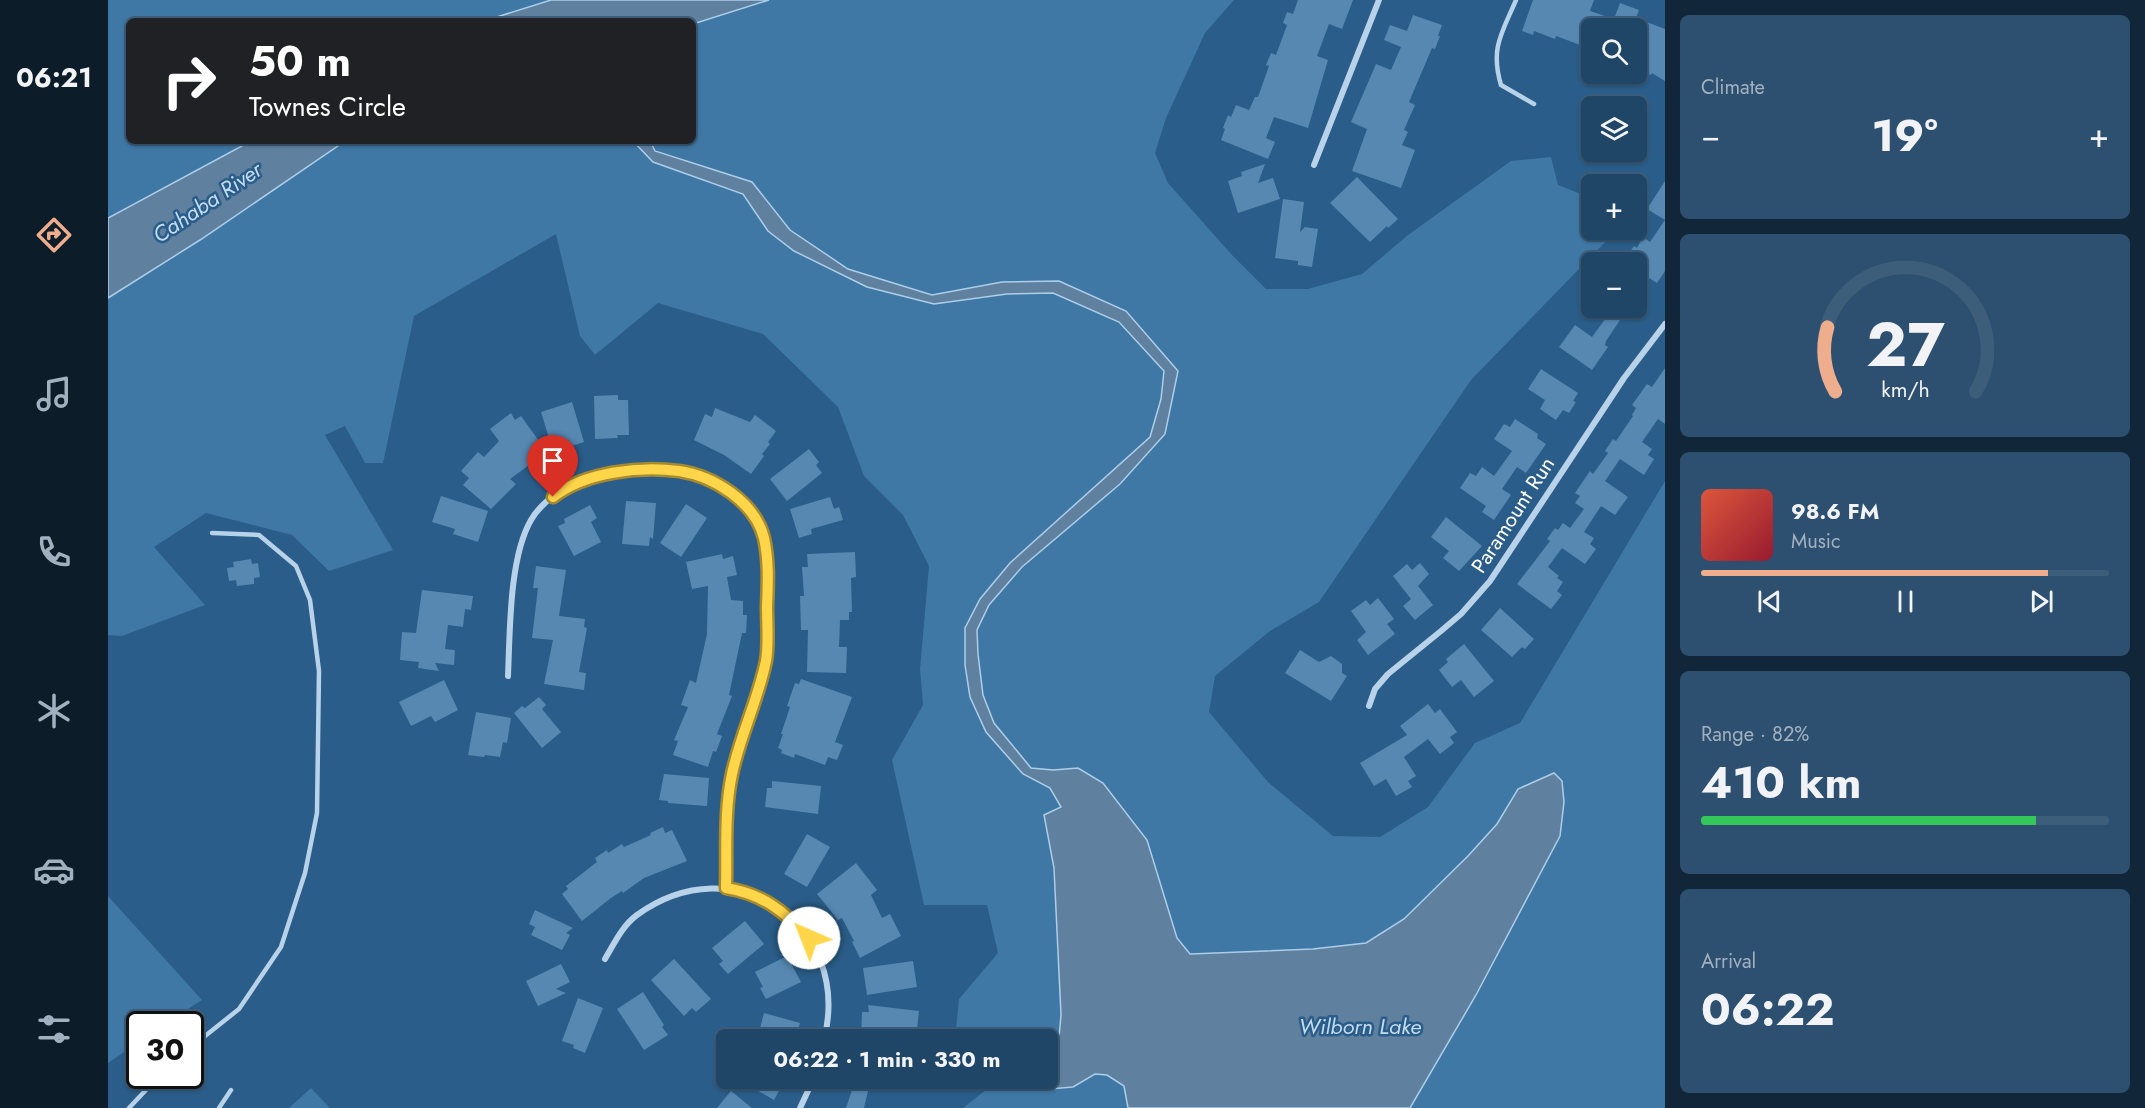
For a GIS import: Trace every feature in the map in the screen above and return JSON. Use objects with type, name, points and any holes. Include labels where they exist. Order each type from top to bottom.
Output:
[{"type":"street","points":[[1314,165],[1379,0]]},
{"type":"street","name":"Paramount Run","points":[[1370,706],[1375,689],[1388,674],[1461,614],[1490,581],[1623,378],[1665,324]]},
{"type":"street","points":[[508,676],[515,570],[531,520],[543,505],[563,490],[587,478],[614,473],[665,469],[691,472],[718,484],[736,497],[753,516],[765,543],[768,560],[766,649],[761,682],[737,752],[731,777],[726,888]]},
{"type":"street","points":[[605,960],[619,935],[636,916],[680,894],[702,889],[726,888],[744,891],[761,898],[793,920],[809,938],[819,955],[828,997],[825,1029]]},
{"type":"street","points":[[800,1108],[809,1089]]},
{"type":"lane","points":[[1516,0],[1497,44],[1496,67],[1500,84],[1534,104]]},
{"type":"lane","points":[[204,1037],[238,1009],[281,947],[305,873],[317,813],[319,671],[310,600],[296,567],[259,535],[212,533]]},
{"type":"lane","points":[[129,1108],[147,1089]]},
{"type":"lane","points":[[219,1108],[231,1090]]},
{"type":"shaded area","points":[[108,0],[551,0],[494,18],[126,18],[126,144],[245,144],[108,218]]},
{"type":"shaded area","points":[[769,0],[1234,0],[1205,33],[1166,118],[1155,153],[1168,183],[1232,255],[1266,289],[1308,289],[1362,274],[1408,235],[1511,161],[1551,157],[1558,185],[1581,194],[1581,240],[1607,240],[1596,252],[1581,252],[1581,267],[1471,380],[1319,602],[1270,631],[1215,676],[1209,712],[1268,782],[1333,836],[1380,837],[1428,807],[1475,743],[1520,723],[1665,481],[1665,1108],[1410,1108],[1476,995],[1518,789],[1497,824],[1468,856],[1404,919],[1365,943],[1313,949],[1190,954],[1177,938],[1147,840],[1078,768],[1053,770],[1031,768],[994,723],[983,695],[977,630],[989,605],[1022,567],[1120,484],[1165,434],[1178,371],[1126,311],[1059,281],[1002,282],[932,295],[848,269],[790,230],[752,182],[655,150],[652,144],[696,144],[696,23]]},
{"type":"shaded area","points":[[341,144],[636,144],[653,162],[743,194],[768,231],[794,251],[867,287],[934,304],[1007,294],[1053,293],[1119,322],[1164,371],[1161,399],[1150,437],[1010,563],[980,599],[970,697],[1023,774],[1050,788],[1061,807],[1044,815],[1054,868],[1061,1015],[1058,1049],[1058,1029],[956,1029],[959,999],[998,953],[987,905],[924,905],[892,760],[923,705],[920,669],[929,566],[903,515],[864,476],[838,407],[763,334],[658,303],[595,355],[580,336],[556,234],[414,316],[383,463],[365,463],[345,426],[325,435],[393,550],[329,571],[292,535],[206,513],[154,547],[205,605],[122,636],[108,635],[108,298],[200,240]]},
{"type":"shaded area","points":[[108,896],[202,1000],[185,1011],[126,1011],[126,1051],[108,1063]]},
{"type":"shaded area","points":[[1095,1074],[1107,1075],[1124,1087],[1128,1108],[963,1108],[987,1089],[1038,1090],[1073,1087]]},
{"type":"shaded area","points":[[311,1088],[330,1108],[289,1108]]},
{"type":"water","points":[[551,0],[769,0],[696,23],[696,18],[494,18]]},
{"type":"water","name":"Cahaba River","points":[[245,144],[341,144],[200,240],[108,298],[108,218]]},
{"type":"water","name":"Wilborn Lake","points":[[636,144],[652,144],[655,151],[752,182],[790,230],[848,269],[932,295],[1002,282],[1059,281],[1126,311],[1178,371],[1165,434],[1120,484],[1022,567],[989,605],[977,630],[983,695],[994,723],[1031,768],[1053,770],[1078,768],[1103,783],[1147,840],[1177,938],[1190,954],[1313,949],[1366,943],[1404,919],[1468,856],[1497,824],[1518,789],[1554,773],[1562,781],[1564,802],[1560,836],[1476,995],[1410,1108],[1128,1108],[1124,1086],[1107,1075],[1095,1074],[1073,1087],[1058,1088],[1061,1015],[1054,868],[1044,815],[1061,807],[1050,788],[1023,774],[986,732],[970,697],[965,665],[965,628],[980,599],[1010,563],[1150,437],[1161,399],[1164,371],[1119,322],[1053,293],[1007,294],[934,304],[867,287],[794,251],[768,231],[743,194],[653,162]]},
{"type":"building","points":[[1298,0],[1353,0],[1342,29],[1329,24],[1317,56],[1328,60],[1308,128],[1274,117],[1266,138],[1275,142],[1268,159],[1221,140],[1225,129],[1223,128],[1228,115],[1231,117],[1236,105],[1249,110],[1255,97],[1258,97],[1269,66],[1266,65],[1271,53],[1276,55],[1287,25],[1283,23],[1287,12],[1293,14]]},
{"type":"building","points":[[1533,0],[1594,0],[1590,11],[1611,18],[1581,18],[1581,45],[1556,36],[1555,39],[1534,31],[1533,35],[1522,31]]},
{"type":"building","points":[[1620,3],[1639,10],[1636,18],[1614,18]]},
{"type":"building","points":[[1413,15],[1442,25],[1435,49],[1432,48],[1409,102],[1415,105],[1404,130],[1408,132],[1402,145],[1415,150],[1401,188],[1352,171],[1367,129],[1351,122],[1376,64],[1391,70],[1401,47],[1384,40],[1390,25],[1407,31]]},
{"type":"building","points":[[1647,22],[1665,29],[1665,81],[1652,73],[1651,75],[1647,73]]},
{"type":"building","points":[[1265,164],[1258,183],[1273,178],[1280,199],[1238,213],[1228,181],[1242,176],[1241,172]]},
{"type":"building","points":[[1357,177],[1398,219],[1370,242],[1330,203]]},
{"type":"building","points":[[1665,181],[1665,220],[1647,209]]},
{"type":"building","points":[[1283,199],[1304,202],[1300,232],[1305,227],[1318,229],[1312,267],[1298,265],[1298,261],[1275,258]]},
{"type":"building","points":[[1665,220],[1665,271],[1657,283],[1647,277],[1647,252],[1630,252],[1634,246],[1637,248],[1641,240],[1650,242]]},
{"type":"building","points":[[1606,318],[1621,318],[1606,341],[1605,345],[1608,347],[1592,370],[1559,347],[1575,325],[1592,337]]},
{"type":"building","points":[[1665,368],[1665,424],[1658,419],[1642,442],[1652,449],[1648,455],[1654,459],[1644,475],[1620,459],[1605,481],[1628,497],[1615,515],[1601,506],[1584,532],[1594,538],[1590,544],[1596,549],[1585,564],[1562,548],[1548,567],[1563,582],[1557,591],[1562,595],[1551,609],[1517,584],[1550,541],[1547,539],[1555,528],[1558,530],[1563,523],[1570,528],[1584,509],[1575,503],[1580,496],[1575,493],[1590,471],[1593,474],[1608,453],[1605,451],[1613,439],[1616,441],[1633,416],[1636,408],[1632,405],[1647,384],[1652,387]]},
{"type":"building","points":[[1541,369],[1578,393],[1573,401],[1576,402],[1569,413],[1563,410],[1556,420],[1540,409],[1545,400],[1528,389]]},
{"type":"building","points":[[618,395],[618,400],[628,400],[629,435],[595,439],[594,396]]},
{"type":"building","points":[[572,402],[584,442],[565,448],[562,440],[552,448],[541,412]]},
{"type":"building","points":[[715,408],[750,422],[755,415],[776,431],[762,454],[764,456],[751,474],[724,455],[694,440],[705,414],[712,417]]},
{"type":"building","points":[[511,413],[515,420],[521,416],[547,452],[510,479],[516,484],[491,509],[463,485],[469,478],[461,471],[478,452],[484,457],[499,441],[490,429]]},
{"type":"building","points":[[1515,419],[1538,434],[1537,438],[1546,444],[1526,473],[1517,467],[1502,489],[1511,495],[1494,520],[1482,512],[1486,506],[1460,488],[1470,473],[1476,476],[1482,467],[1494,476],[1512,451],[1494,439],[1504,424],[1510,427]]},
{"type":"building","points":[[809,449],[819,462],[816,465],[822,473],[787,501],[770,479]]},
{"type":"building","points":[[441,496],[488,511],[478,542],[453,534],[455,529],[432,522]]},
{"type":"building","points":[[830,497],[834,509],[839,507],[843,520],[811,529],[812,534],[799,538],[790,509]]},
{"type":"building","points":[[626,501],[656,503],[653,539],[650,537],[649,546],[622,544]]},
{"type":"building","points":[[686,504],[707,518],[681,557],[660,543]]},
{"type":"building","points":[[590,505],[597,518],[591,522],[601,542],[574,556],[558,526],[565,523],[564,519]]},
{"type":"building","points":[[1446,517],[1482,546],[1459,571],[1443,558],[1449,551],[1431,537]]},
{"type":"building","points":[[855,552],[856,577],[851,578],[852,612],[849,612],[849,620],[840,620],[839,647],[847,647],[846,673],[807,672],[808,630],[801,630],[800,596],[804,596],[802,567],[808,567],[807,554]]},
{"type":"building","points":[[722,554],[723,559],[733,556],[737,575],[727,577],[731,600],[743,601],[743,615],[747,615],[746,633],[742,633],[729,695],[732,696],[717,734],[722,736],[716,752],[713,751],[708,767],[673,755],[678,741],[674,740],[688,707],[681,705],[690,680],[696,683],[707,634],[708,586],[692,589],[686,562]]},
{"type":"building","points":[[251,559],[252,564],[258,563],[260,577],[254,578],[254,584],[237,586],[236,580],[229,581],[227,568],[234,567],[233,562]]},
{"type":"building","points":[[1420,563],[1429,574],[1418,586],[1433,605],[1415,620],[1403,606],[1411,599],[1393,576],[1407,564],[1412,570]]},
{"type":"building","points":[[536,566],[566,570],[559,616],[585,619],[584,627],[587,628],[579,672],[586,673],[584,690],[544,684],[553,640],[532,638],[538,588],[533,588]]},
{"type":"building","points":[[422,590],[473,596],[471,610],[465,609],[463,627],[448,625],[445,649],[455,650],[454,665],[435,663],[439,671],[418,668],[419,662],[400,660],[402,632],[416,633]]},
{"type":"building","points":[[1378,598],[1394,619],[1387,624],[1395,634],[1368,655],[1357,640],[1366,632],[1351,611],[1366,600],[1370,605]]},
{"type":"building","points":[[1500,608],[1534,639],[1525,649],[1522,647],[1512,657],[1481,630]]},
{"type":"building","points":[[1464,644],[1494,681],[1474,697],[1461,680],[1452,687],[1439,670],[1448,662],[1446,659]]},
{"type":"building","points":[[1300,650],[1319,662],[1331,656],[1342,664],[1342,673],[1347,676],[1331,701],[1285,673]]},
{"type":"building","points":[[801,679],[852,697],[835,742],[843,745],[837,760],[828,757],[825,765],[795,754],[794,758],[781,753],[782,750],[778,748],[790,707],[787,706],[795,683],[799,684]]},
{"type":"building","points":[[444,680],[458,710],[435,722],[431,716],[411,726],[399,702]]},
{"type":"building","points":[[539,697],[546,705],[542,709],[561,732],[542,748],[514,713]]},
{"type":"building","points":[[1428,704],[1435,713],[1440,709],[1457,732],[1450,737],[1454,743],[1440,754],[1428,739],[1404,757],[1416,776],[1408,781],[1412,787],[1396,796],[1386,779],[1374,786],[1360,763],[1407,735],[1400,726]]},
{"type":"building","points":[[476,712],[511,718],[507,743],[503,742],[500,757],[468,755]]},
{"type":"building","points":[[664,774],[709,778],[707,806],[668,803],[668,801],[659,800]]},
{"type":"building","points":[[772,781],[821,786],[818,814],[765,807],[767,788],[772,788]]},
{"type":"building","points":[[663,827],[665,833],[672,830],[687,861],[644,878],[623,893],[622,891],[611,898],[582,921],[562,894],[568,889],[566,886],[597,862],[595,858],[607,850],[608,853],[622,844],[624,847]]},
{"type":"building","points":[[807,834],[830,847],[807,887],[784,874]]},
{"type":"building","points":[[856,863],[877,890],[871,895],[882,918],[890,914],[901,936],[860,958],[842,918],[838,920],[817,894]]},
{"type":"building","points":[[535,910],[573,928],[566,933],[570,935],[562,950],[531,935],[535,927],[529,924]]},
{"type":"building","points":[[745,921],[764,944],[728,974],[719,964],[723,961],[712,948]]},
{"type":"building","points":[[787,956],[801,982],[766,999],[755,972]]},
{"type":"building","points":[[674,959],[711,999],[696,1012],[692,1008],[684,1016],[651,980]]},
{"type":"building","points":[[913,961],[917,987],[867,995],[863,968]]},
{"type":"building","points":[[561,964],[570,982],[556,989],[566,993],[538,1006],[526,981]]},
{"type":"building","points":[[643,992],[668,1035],[644,1050],[617,1009]]},
{"type":"building","points":[[578,998],[603,1008],[585,1053],[573,1048],[574,1045],[562,1041]]},
{"type":"building","points":[[868,1005],[919,1011],[917,1029],[861,1029],[862,1012],[869,1012]]},
{"type":"building","points":[[764,1013],[800,1023],[798,1029],[760,1029]]},
{"type":"building","points":[[755,1089],[780,1089],[774,1100]]},
{"type":"building","points":[[852,1089],[868,1089],[864,1108],[846,1108]]},
{"type":"building","points":[[731,1091],[752,1108],[717,1108]]},
{"type":"route","points":[[553,497],[587,478],[614,473],[665,469],[691,472],[718,484],[736,497],[753,516],[763,535],[768,560],[766,658],[761,682],[737,752],[731,777],[726,888],[744,891],[761,898],[793,920],[809,938]]}]
